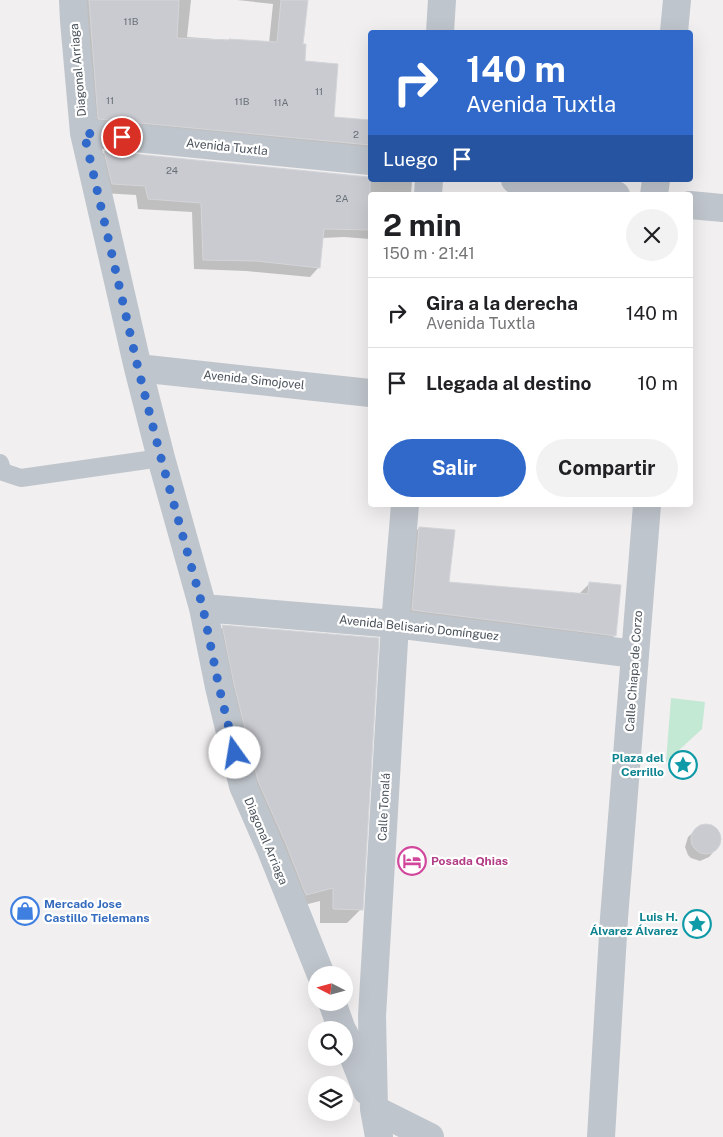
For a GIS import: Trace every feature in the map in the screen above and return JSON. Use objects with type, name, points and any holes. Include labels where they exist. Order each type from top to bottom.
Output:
[{"type":"street","name":"Diagonal Arriaga","points":[[73,0],[84,133],[138,368],[203,608],[219,687],[243,786],[317,966]]},
{"type":"street","points":[[440,30],[442,0]]},
{"type":"street","points":[[674,30],[678,0]]},
{"type":"street","name":"Avenida Tuxtla","points":[[84,133],[368,161]]},
{"type":"street","points":[[528,182],[596,192]]},
{"type":"street","points":[[693,205],[723,208]]},
{"type":"street","name":"Avenida Simojovel","points":[[138,368],[368,393]]},
{"type":"street","name":"Calle Tonalá","points":[[374,1109],[372,1016],[394,624],[405,507]]},
{"type":"street","name":"Calle Chiapa de Corzo","points":[[601,1137],[614,918],[646,507]]},
{"type":"street","name":"Avenida Belisario Domínguez","points":[[203,608],[394,624],[635,654]]},
{"type":"street","points":[[353,1057],[374,1109],[379,1137]]},
{"type":"street","points":[[374,1109],[430,1137]]},
{"type":"lane","points":[[0,463],[3,472],[21,478],[161,458]]},
{"type":"green space","points":[[671,698],[705,702],[702,729],[666,762]]},
{"type":"building","points":[[89,0],[179,0],[177,38],[277,42],[281,0],[308,0],[303,44],[306,44],[305,61],[338,64],[334,117],[368,120],[368,145],[98,119]]},
{"type":"building","points":[[104,151],[368,177],[370,192],[368,192],[368,230],[324,229],[320,268],[256,261],[203,260],[201,203],[148,199],[145,186],[112,184]]},
{"type":"building","points":[[419,527],[455,530],[449,582],[588,594],[589,582],[621,585],[616,636],[412,610]]},
{"type":"building","points":[[222,625],[379,638],[363,910],[333,909],[333,888],[306,895],[258,781],[234,684]]},
{"type":"building","points":[[706,824],[717,828],[721,839],[717,850],[706,854],[695,850],[691,839],[695,828]]},
{"type":"place","name":"Plaza del Cerrillo","points":[[683,765]]},
{"type":"place","name":"Posada Qhias","points":[[412,861]]},
{"type":"place","name":"Mercado Jose Castillo Tielemans","points":[[25,911]]},
{"type":"place","name":"Luis H. Álvarez Álvarez","points":[[697,924]]},
{"type":"route","points":[[122,137],[84,133],[138,368],[203,608],[235,753]]}]
